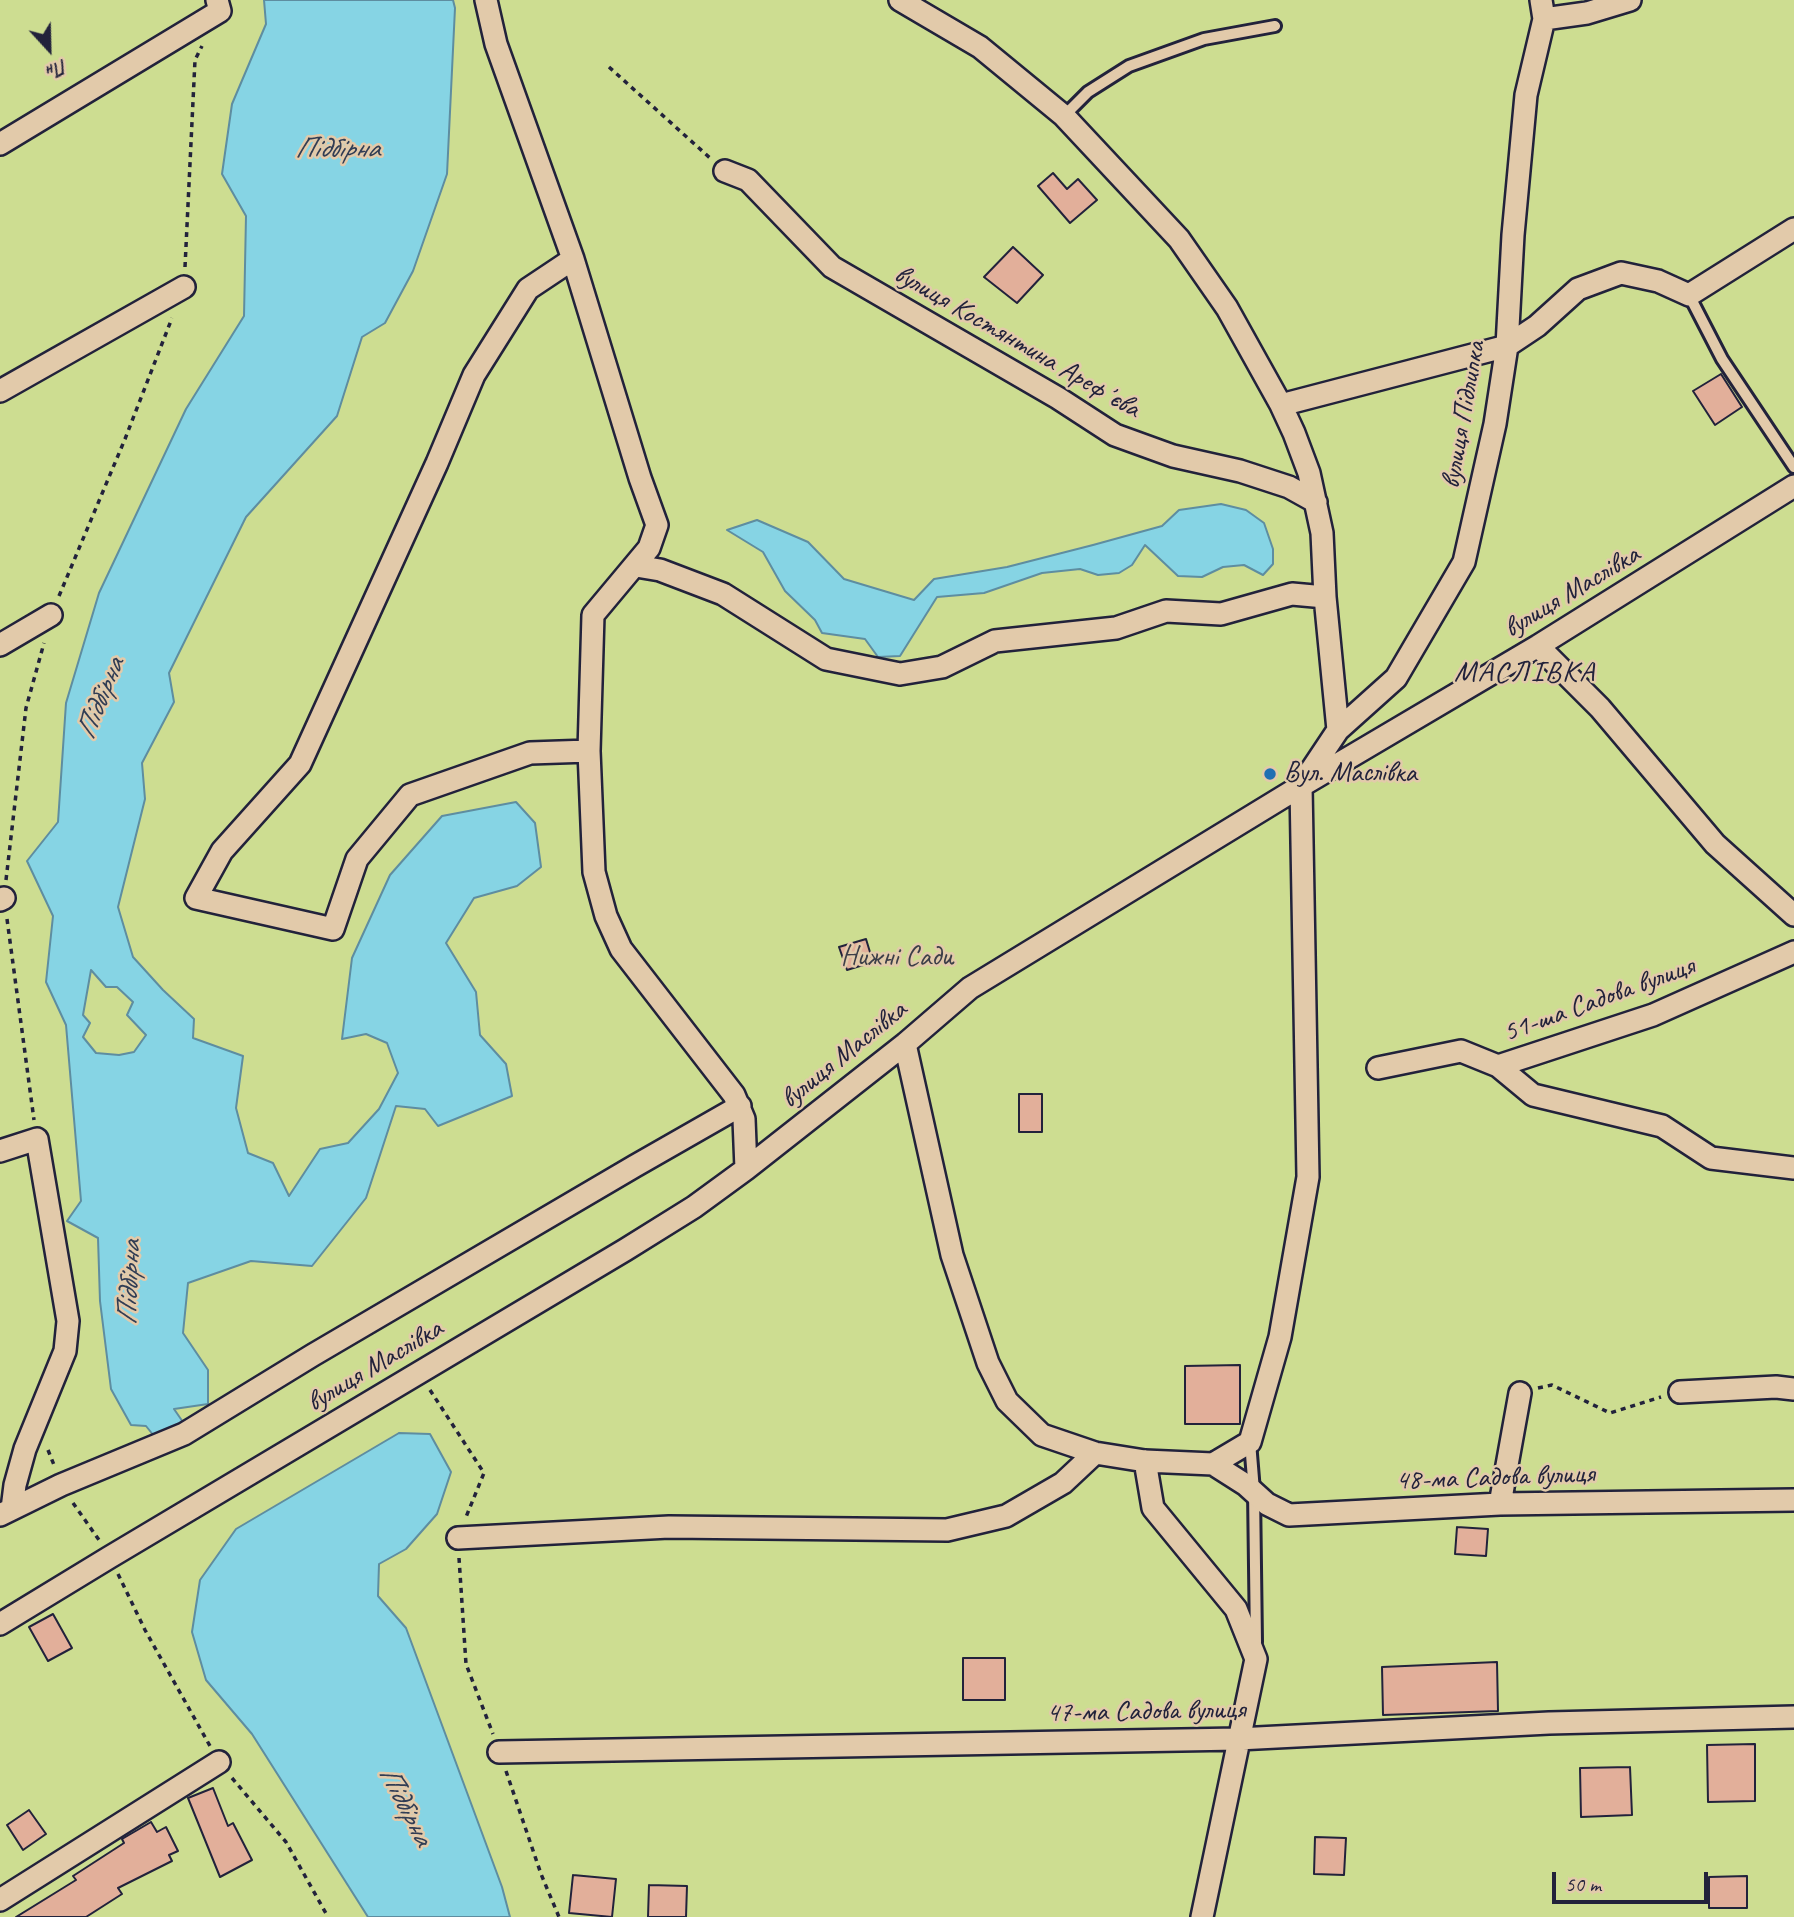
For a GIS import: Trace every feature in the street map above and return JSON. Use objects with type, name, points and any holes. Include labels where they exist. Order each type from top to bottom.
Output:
[{"type":"street","points":[[486,0],[496,44],[573,259],[657,525],[649,548],[593,615],[589,751],[594,872],[606,916],[621,948],[740,1106],[744,1119],[746,1169]]},
{"type":"street","points":[[900,0],[980,47],[1064,116],[1179,239],[1227,308],[1281,405],[1309,473],[1322,533],[1325,597],[1338,730]]},
{"type":"street","points":[[1543,10],[1587,13],[1630,0]]},
{"type":"street","points":[[0,144],[218,5]]},
{"type":"street","name":"вулиця Підлипка","points":[[1301,786],[1338,730],[1396,678],[1464,562],[1495,424],[1507,346],[1513,235],[1526,95],[1543,10]]},
{"type":"street","name":"вулиця Костянтина Арефʼєва","points":[[725,171],[748,180],[832,267],[1059,398],[1115,435],[1173,456],[1240,471],[1289,486],[1315,502]]},
{"type":"street","points":[[1281,405],[1507,346],[1537,326],[1578,289],[1621,273],[1658,281],[1689,295],[1794,229]]},
{"type":"street","points":[[573,259],[528,289],[474,375],[300,764],[222,851],[196,898],[334,929],[357,859],[410,794],[530,753],[589,751]]},
{"type":"street","points":[[0,391],[184,287]]},
{"type":"street","name":"вулиця Маслівка","points":[[0,1624],[694,1207],[905,1044],[970,988],[1301,786],[1538,646],[1794,486]]},
{"type":"street","points":[[636,566],[660,570],[723,594],[826,659],[900,674],[942,667],[995,641],[1116,628],[1166,611],[1221,614],[1292,594],[1325,597]]},
{"type":"street","points":[[0,645],[51,615]]},
{"type":"street","points":[[1538,646],[1600,708],[1715,844],[1794,915]]},
{"type":"street","points":[[905,1044],[952,1255],[988,1363],[1007,1401],[1042,1435],[1095,1454],[1145,1461],[1213,1464],[1250,1442],[1280,1337],[1308,1177],[1301,786]]},
{"type":"street","name":"51-ша Садова вулиця","points":[[1378,1068],[1461,1051],[1498,1066],[1653,1016],[1794,952]]},
{"type":"street","points":[[1498,1066],[1533,1095],[1662,1126],[1711,1158],[1794,1168]]},
{"type":"street","points":[[6,1512],[61,1485],[184,1434],[313,1355],[740,1106]]},
{"type":"street","points":[[0,1152],[37,1139],[68,1321],[65,1351],[25,1450],[6,1512]]},
{"type":"street","points":[[1680,1392],[1776,1387],[1794,1389]]},
{"type":"street","points":[[1500,1504],[1520,1393]]},
{"type":"street","points":[[458,1538],[669,1527],[947,1530],[1006,1516],[1063,1483],[1095,1454]]},
{"type":"street","points":[[1145,1461],[1153,1508],[1236,1609],[1256,1659],[1202,1917]]},
{"type":"street","name":"48-ма Садова вулиця","points":[[1213,1464],[1246,1485],[1267,1504],[1289,1515],[1500,1504],[1794,1500]]},
{"type":"street","name":"47-ма Садова вулиця","points":[[499,1752],[1238,1739],[1549,1723],[1794,1717]]},
{"type":"street","points":[[0,1900],[219,1762]]},
{"type":"lane","points":[[1064,116],[1088,92],[1129,66],[1204,39],[1275,26]]},
{"type":"lane","points":[[1689,295],[1721,359],[1794,467]]},
{"type":"lane","points":[[1250,1442],[1254,1491],[1256,1659]]},
{"type":"path","points":[[37,1139],[2,899],[26,708],[51,615],[125,439],[184,287],[195,60],[218,5]]},
{"type":"path","points":[[609,67],[725,171]]},
{"type":"path","points":[[419,1373],[484,1473],[458,1538],[466,1664],[559,1917]]},
{"type":"path","points":[[1520,1393],[1552,1385],[1610,1413],[1680,1392]]},
{"type":"path","points":[[110,1557],[145,1630],[219,1762],[286,1842],[328,1917]]},
{"type":"green space","name":"Нижні Сади","points":[[0,0],[1794,0],[1794,1917],[0,1917]]},
{"type":"water","name":"Підбірна","points":[[264,0],[453,0],[455,8],[447,174],[413,271],[385,323],[362,337],[337,416],[246,517],[169,673],[174,702],[142,763],[145,799],[118,907],[133,957],[194,1019],[193,1038],[243,1056],[236,1108],[248,1153],[273,1163],[289,1196],[320,1149],[348,1143],[379,1109],[398,1073],[387,1043],[366,1034],[342,1039],[352,958],[390,875],[442,816],[516,802],[535,823],[541,867],[517,886],[474,898],[446,943],[476,992],[480,1035],[506,1064],[512,1096],[438,1126],[425,1109],[396,1106],[366,1198],[312,1266],[251,1261],[188,1283],[183,1333],[208,1370],[208,1404],[174,1409],[185,1425],[158,1441],[146,1426],[131,1425],[111,1389],[100,1301],[98,1238],[67,1221],[81,1201],[66,1025],[46,982],[53,916],[27,861],[58,822],[66,703],[99,593],[186,409],[244,316],[246,216],[222,174],[232,104],[266,24]],"holes":[[[91,970],[106,987],[117,987],[133,1002],[127,1015],[146,1035],[134,1052],[119,1055],[96,1053],[83,1037],[90,1023],[83,1015]]]},
{"type":"water","points":[[1221,504],[1246,510],[1264,523],[1273,549],[1273,564],[1263,575],[1244,565],[1223,567],[1202,577],[1178,576],[1145,545],[1132,565],[1119,573],[1098,575],[1080,569],[1042,573],[984,593],[937,597],[900,656],[878,657],[865,639],[822,633],[815,620],[785,591],[763,552],[727,530],[757,520],[808,542],[844,579],[914,600],[934,579],[1007,567],[1093,545],[1162,526],[1179,510]]},
{"type":"water","points":[[399,1433],[430,1434],[451,1472],[437,1514],[406,1549],[379,1564],[378,1596],[406,1628],[502,1887],[510,1917],[368,1917],[252,1734],[206,1680],[192,1632],[200,1580],[236,1529]]},
{"type":"building","points":[[1053,173],[1067,189],[1078,179],[1097,200],[1070,223],[1038,186]]},
{"type":"building","points":[[1013,247],[1043,275],[1017,303],[984,277]]},
{"type":"building","points":[[1721,374],[1742,407],[1715,425],[1693,391]]},
{"type":"building","points":[[866,939],[873,962],[847,970],[839,947]]},
{"type":"building","points":[[1019,1094],[1042,1094],[1042,1132],[1019,1132]]},
{"type":"building","points":[[1240,1365],[1240,1424],[1185,1424],[1185,1366]]},
{"type":"building","points":[[1457,1527],[1488,1529],[1486,1556],[1455,1554]]},
{"type":"building","points":[[53,1614],[72,1648],[48,1661],[29,1627]]},
{"type":"building","points":[[963,1658],[1005,1658],[1005,1700],[963,1700]]},
{"type":"building","points":[[1497,1662],[1498,1711],[1383,1715],[1382,1667]]},
{"type":"building","points":[[1755,1744],[1755,1801],[1708,1802],[1707,1745]]},
{"type":"building","points":[[1630,1767],[1632,1815],[1581,1817],[1580,1768]]},
{"type":"building","points":[[213,1788],[228,1826],[233,1823],[252,1860],[220,1877],[188,1798]]},
{"type":"building","points":[[29,1810],[46,1834],[23,1850],[7,1825]]},
{"type":"building","points":[[151,1822],[157,1832],[166,1827],[178,1851],[169,1855],[172,1861],[118,1888],[122,1894],[86,1917],[16,1917],[76,1880],[73,1876],[124,1843],[122,1839]]},
{"type":"building","points":[[1315,1837],[1346,1838],[1344,1875],[1314,1874]]},
{"type":"building","points":[[573,1875],[616,1879],[612,1917],[569,1913]]},
{"type":"building","points":[[1747,1876],[1747,1908],[1709,1908],[1709,1877]]},
{"type":"building","points":[[649,1885],[687,1886],[686,1917],[648,1917]]},
{"type":"place","name":"Вул. Маслівка","points":[[1270,774]]},
{"type":"district","name":"МАСЛІВКА","points":[[1525,673]]}]
